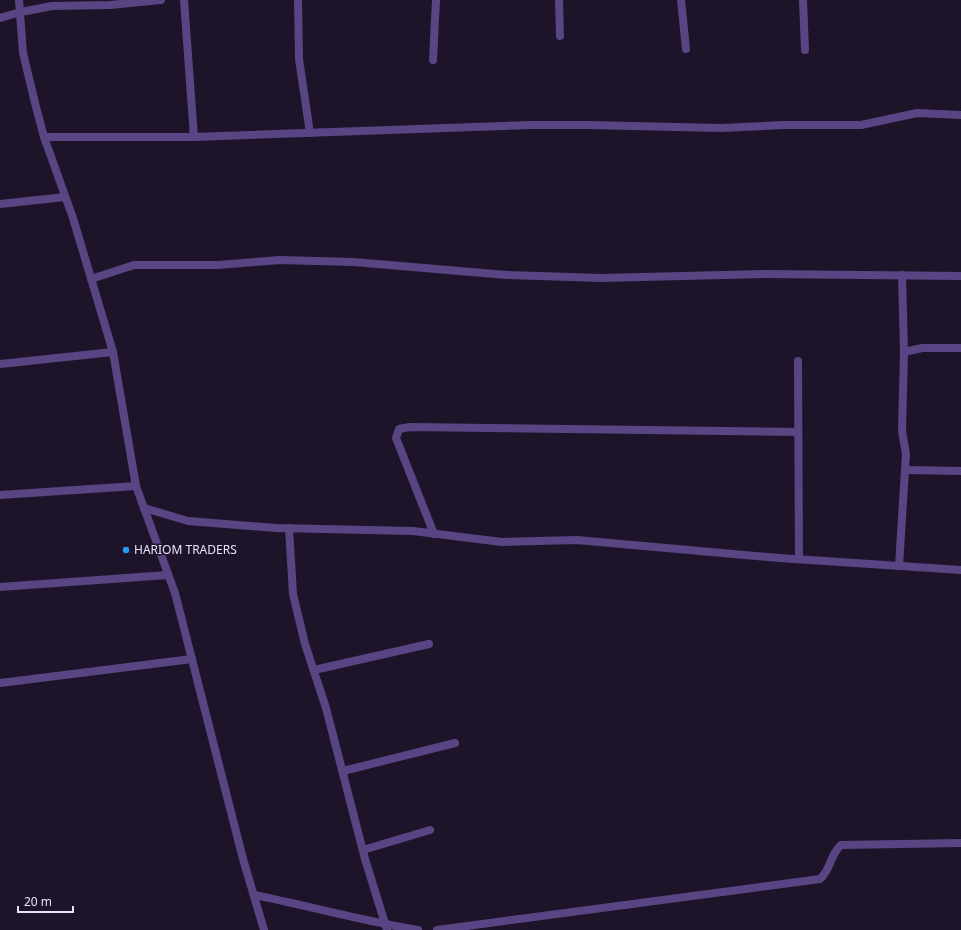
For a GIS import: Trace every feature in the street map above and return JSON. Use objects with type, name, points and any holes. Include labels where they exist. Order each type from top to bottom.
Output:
[{"type":"street","points":[[19,0],[23,53],[44,137],[65,197],[113,352],[136,486],[168,575],[264,930]]},
{"type":"street","points":[[0,18],[52,6],[110,5],[161,0]]},
{"type":"street","points":[[184,0],[194,137]]},
{"type":"street","points":[[298,0],[300,59],[310,133]]},
{"type":"street","points":[[433,60],[436,0]]},
{"type":"street","points":[[559,0],[560,36]]},
{"type":"street","points":[[681,0],[686,49]]},
{"type":"street","points":[[803,0],[805,50]]},
{"type":"street","points":[[44,137],[194,137],[530,125],[721,128],[782,125],[862,125],[917,113],[961,115]]},
{"type":"street","points":[[0,204],[65,197]]},
{"type":"street","points":[[91,279],[134,265],[217,265],[280,260],[353,262],[507,275],[601,278],[765,274],[961,276]]},
{"type":"street","points":[[899,566],[906,454],[902,431],[904,352],[902,275]]},
{"type":"street","points":[[904,352],[922,348],[961,348]]},
{"type":"street","points":[[0,364],[113,352]]},
{"type":"street","points":[[798,361],[799,559]]},
{"type":"street","points":[[434,534],[396,438],[400,429],[410,427],[798,432]]},
{"type":"street","points":[[904,470],[961,471]]},
{"type":"street","points":[[0,495],[136,486]]},
{"type":"street","points":[[144,508],[188,521],[289,528],[413,531],[502,542],[577,540],[799,559],[961,570]]},
{"type":"street","points":[[289,528],[293,594],[305,644],[326,708],[362,850],[386,927]]},
{"type":"street","points":[[0,587],[168,575]]},
{"type":"street","points":[[314,670],[429,644]]},
{"type":"street","points":[[0,682],[192,660]]},
{"type":"street","points":[[343,771],[455,743]]},
{"type":"street","points":[[362,850],[430,830]]},
{"type":"street","points":[[437,930],[820,879],[827,872],[834,852],[841,845],[961,843]]},
{"type":"street","points":[[254,895],[318,908],[386,927],[418,930]]},
{"type":"place","name":"HARIOM TRADERS","points":[[126,550]]}]
